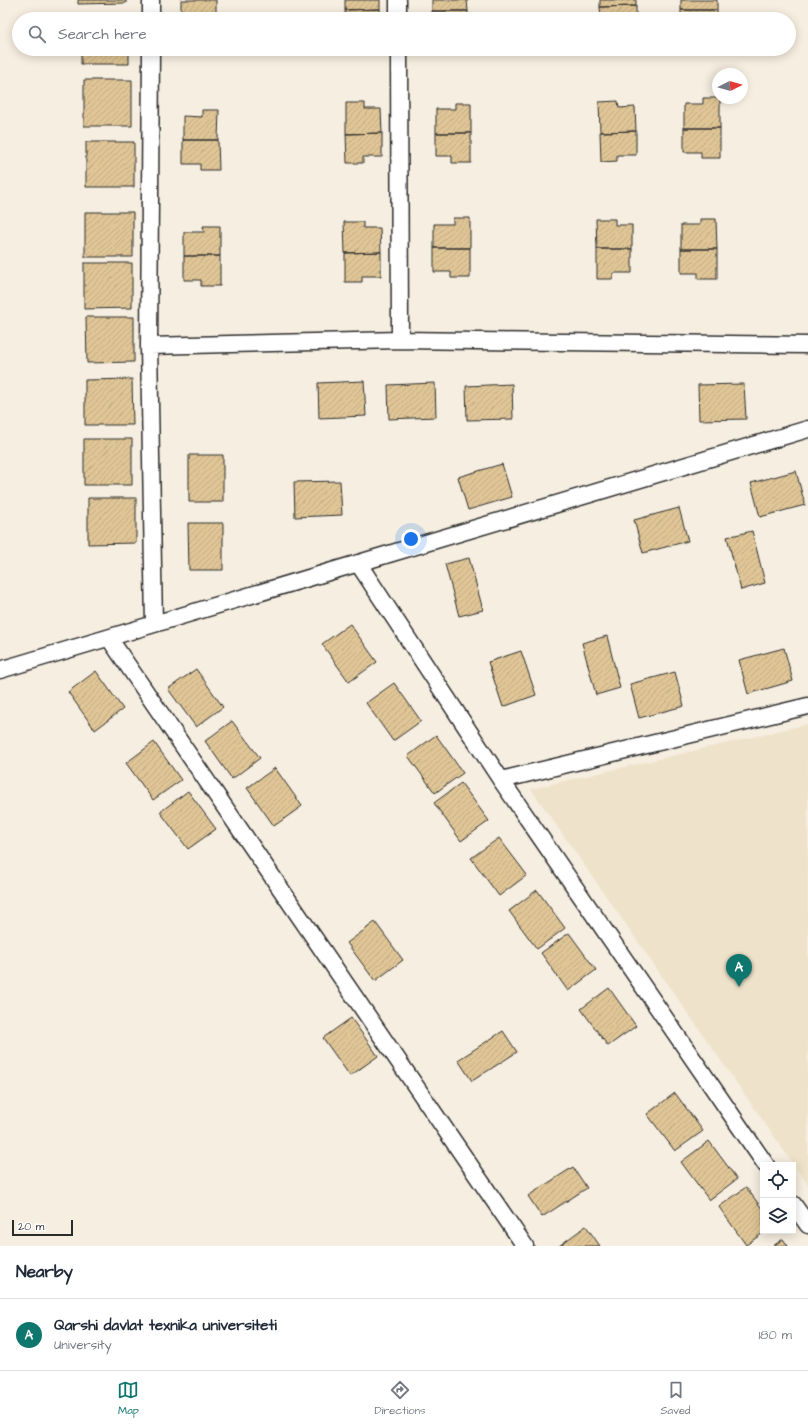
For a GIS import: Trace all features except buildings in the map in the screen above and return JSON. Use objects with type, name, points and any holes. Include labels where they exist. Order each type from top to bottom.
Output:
[{"type":"street","points":[[151,0],[151,12]]},
{"type":"street","points":[[398,0],[398,12]]},
{"type":"street","points":[[151,56],[149,346],[154,624]]},
{"type":"street","points":[[398,56],[400,340]]},
{"type":"street","points":[[149,346],[400,340],[808,345]]},
{"type":"street","points":[[0,670],[808,429]]},
{"type":"street","points":[[358,563],[501,780],[764,1162]]},
{"type":"street","points":[[109,638],[525,1246]]},
{"type":"street","points":[[501,780],[808,706]]},
{"type":"street","points":[[796,1208],[808,1225]]},
{"type":"shaded area","points":[[808,724],[808,1185],[796,1168],[796,1162],[792,1162],[531,789]]},
{"type":"place","name":"Qarshi davlat texnika universiteti","points":[[739,987]]}]
